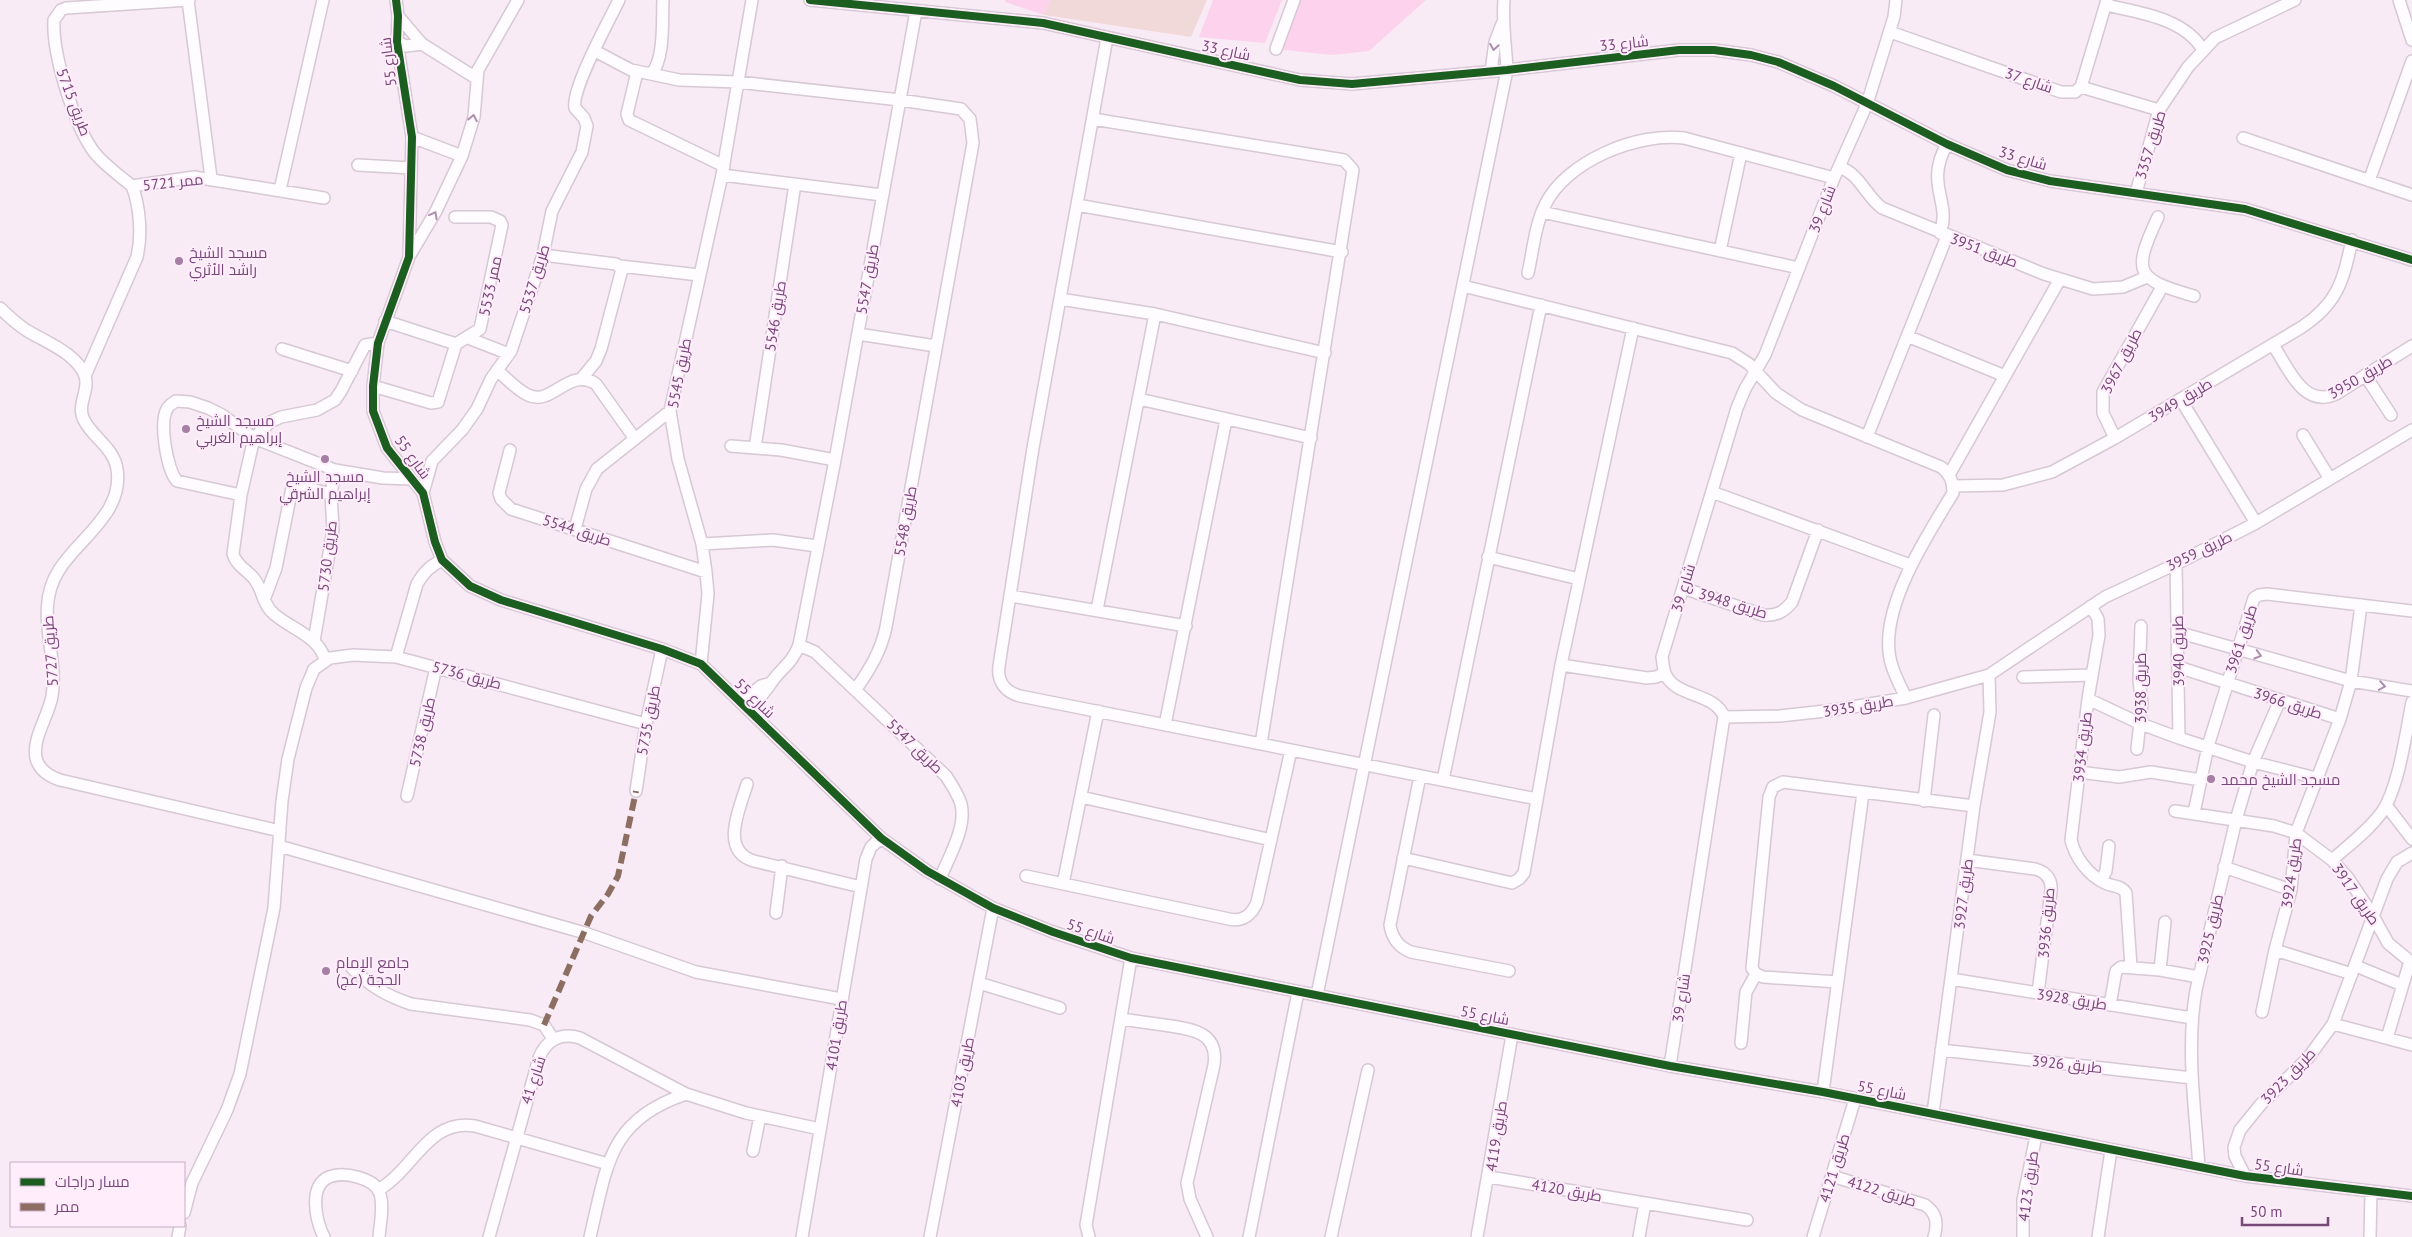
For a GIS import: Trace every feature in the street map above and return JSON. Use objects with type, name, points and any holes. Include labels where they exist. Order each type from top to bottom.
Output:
[{"type":"street","name":"طريق 5715","points":[[132,186],[101,161],[93,150],[62,78],[56,52],[54,20],[61,10],[66,8],[188,0],[211,178]]},
{"type":"street","points":[[280,190],[323,0]]},
{"type":"street","name":"شارع 55","points":[[396,0],[398,16],[397,42],[412,137],[409,257],[378,343],[373,386],[373,411],[379,430],[399,465],[423,493],[434,542],[442,560],[470,586],[501,600],[662,649],[701,664],[881,838],[940,880],[993,908],[1053,932],[1131,958],[1670,1066],[1823,1092],[2244,1176],[2412,1196]]},
{"type":"street","points":[[409,257],[436,211],[462,156],[474,116],[476,78],[518,0]]},
{"type":"street","name":"طريق 5537","points":[[423,493],[432,461],[462,430],[477,408],[497,370],[509,354],[543,255],[552,211],[582,152],[587,126],[574,105],[584,75],[619,0]]},
{"type":"street","points":[[651,74],[656,70],[660,54],[663,0]]},
{"type":"street","name":"طريق 5545","points":[[701,664],[708,594],[706,572],[702,544],[678,459],[670,411],[723,170],[752,0]]},
{"type":"street","name":"شارع 33","points":[[810,0],[1027,21],[1098,34],[1107,38],[1300,80],[1330,84],[1352,84],[1507,70],[1679,50],[1714,50],[1751,55],[1778,62],[1834,86],[1947,144],[2007,170],[2050,181],[2245,209],[2352,240],[2412,260]]},
{"type":"street","points":[[1276,49],[1294,0]]},
{"type":"street","points":[[1491,71],[1495,42],[1502,24],[1504,0]]},
{"type":"street","name":"شارع 39","points":[[1665,674],[1662,657],[1737,408],[1745,389],[1769,346],[1834,178],[1867,104],[1890,32],[1896,0]]},
{"type":"street","name":"طريق 3357","points":[[2136,192],[2159,110],[2188,67],[2215,38],[2295,0]]},
{"type":"street","points":[[2399,0],[2412,40]]},
{"type":"street","points":[[2159,110],[2081,87],[2107,2],[2179,26],[2199,43],[2203,50]]},
{"type":"street","name":"طريق 5547","points":[[745,706],[761,686],[771,683],[787,667],[799,645],[835,460],[916,11]]},
{"type":"street","points":[[398,16],[422,44],[476,78]]},
{"type":"street","points":[[1317,995],[1507,70],[1506,35],[1502,24]]},
{"type":"street","name":"شارع 37","points":[[1890,32],[2061,92],[2075,92],[2081,87]]},
{"type":"street","points":[[1107,38],[1033,448],[998,671],[1004,686],[1020,696],[1537,799]]},
{"type":"street","points":[[397,42],[406,46],[422,44]]},
{"type":"street","points":[[595,52],[637,72],[679,80],[738,82],[900,100]]},
{"type":"street","points":[[2369,180],[2412,61]]},
{"type":"street","points":[[637,72],[627,114],[629,120],[723,170],[795,184],[882,195]]},
{"type":"street","name":"طريق 5548","points":[[856,689],[872,667],[882,645],[973,143],[970,119],[961,110],[900,100]]},
{"type":"street","points":[[1092,119],[1344,160],[1352,166],[1354,174],[1342,252],[1261,744]]},
{"type":"street","points":[[1528,273],[1542,212],[1552,194],[1575,170],[1594,159],[1644,140],[1664,136],[1684,138],[1834,178]]},
{"type":"street","points":[[412,137],[462,156]]},
{"type":"street","points":[[2243,138],[2412,195]]},
{"type":"street","points":[[1867,437],[1907,336],[1943,235],[1943,214],[1936,174],[1947,144]]},
{"type":"street","points":[[1720,251],[1741,153]]},
{"type":"street","points":[[358,165],[411,168]]},
{"type":"street","name":"طريق 3951","points":[[1839,167],[1856,177],[1869,196],[1882,208],[1943,235],[2060,279],[2093,289],[2103,289],[2123,286],[2148,277]]},
{"type":"street","name":"ممر 5721","points":[[85,376],[137,257],[139,243],[136,198],[132,186],[194,177],[211,178],[324,198]]},
{"type":"street","name":"طريق 5546","points":[[755,448],[795,184]]},
{"type":"street","points":[[1077,205],[1342,252]]},
{"type":"street","points":[[1542,212],[1799,268]]},
{"type":"street","name":"ممر 5533","points":[[455,216],[491,217],[500,221],[502,225],[482,323],[476,333],[456,344]]},
{"type":"street","points":[[2158,217],[2142,252],[2144,269],[2153,283],[2194,296]]},
{"type":"street","name":"طريق 3949","points":[[1463,286],[1722,350],[1740,358],[1788,402],[1948,476],[1995,485],[2052,472],[2181,400],[2312,321],[2336,295],[2345,274],[2352,240]]},
{"type":"street","points":[[543,255],[620,266],[700,274]]},
{"type":"street","points":[[497,370],[527,395],[535,397],[543,396],[582,378],[596,360],[601,349],[622,271],[620,266]]},
{"type":"street","points":[[1906,698],[1892,666],[1888,638],[1910,565],[1953,492],[1948,476],[2060,279]]},
{"type":"street","name":"طريق 3967","points":[[2115,438],[2103,413],[2103,392],[2162,286]]},
{"type":"street","points":[[1060,299],[1155,314],[1325,353]]},
{"type":"street","points":[[1443,780],[1541,305]]},
{"type":"street","points":[[0,308],[18,324],[72,358],[85,376]]},
{"type":"street","points":[[1097,610],[1155,314]]},
{"type":"street","points":[[373,386],[430,404],[438,402],[456,344],[385,321]]},
{"type":"street","points":[[1403,858],[1512,883],[1524,873],[1578,579],[1633,328]]},
{"type":"street","points":[[858,334],[936,346]]},
{"type":"street","points":[[1907,336],[2005,376]]},
{"type":"street","points":[[468,338],[509,354]]},
{"type":"street","points":[[185,1209],[192,1183],[218,1132],[240,1074],[274,908],[288,759],[306,688],[314,669],[324,660],[323,652],[314,641],[274,614],[264,600],[259,586],[236,563],[233,554],[241,495],[254,438],[261,429],[281,417],[307,413],[326,406],[342,392],[365,345],[378,343]]},
{"type":"street","name":"طريق 3950","points":[[2274,345],[2302,390],[2314,397],[2329,397],[2412,346]]},
{"type":"street","points":[[282,349],[352,371]]},
{"type":"street","points":[[2365,375],[2391,415]]},
{"type":"street","name":"طريق 5727","points":[[85,376],[86,387],[81,413],[84,420],[114,458],[117,470],[116,493],[109,511],[69,556],[58,571],[50,588],[47,606],[47,625],[54,680],[52,697],[38,743],[36,755],[38,764],[43,771],[60,780],[280,831]]},
{"type":"street","points":[[582,378],[596,384],[635,439]]},
{"type":"street","points":[[1139,399],[1311,438]]},
{"type":"street","points":[[2181,400],[2256,523]]},
{"type":"street","points":[[241,495],[177,481],[171,475],[167,458],[164,424],[167,409],[176,401],[190,402],[208,408],[222,415],[254,438],[335,470],[383,478],[412,480]]},
{"type":"street","points":[[575,529],[591,478],[606,461],[670,411]]},
{"type":"street","points":[[1165,725],[1226,420]]},
{"type":"street","name":"طريق 3959","points":[[1988,675],[2091,606],[2128,584],[2176,564],[2256,523],[2412,430]]},
{"type":"street","points":[[2303,434],[2330,479]]},
{"type":"street","points":[[731,446],[781,450],[835,460]]},
{"type":"street","name":"طريق 5544","points":[[510,450],[499,493],[505,505],[706,572]]},
{"type":"street","name":"طريق 5730","points":[[314,641],[333,530],[331,494],[335,470]]},
{"type":"street","points":[[264,600],[276,568],[292,488],[304,488],[331,494]]},
{"type":"street","points":[[1712,492],[1910,565]]},
{"type":"street","name":"طريق 3948","points":[[1683,588],[1763,615],[1773,616],[1780,613],[1787,609],[1792,602],[1818,530]]},
{"type":"street","points":[[702,544],[773,540],[817,546]]},
{"type":"street","points":[[1488,558],[1578,579]]},
{"type":"street","points":[[396,657],[423,573],[432,565],[442,560]]},
{"type":"street","name":"طريق 3940","points":[[2176,564],[2180,738]]},
{"type":"street","name":"طريق 3961","points":[[2194,813],[2208,746],[2254,598],[2267,594],[2412,611]]},
{"type":"street","points":[[1010,596],[1186,626]]},
{"type":"street","name":"طريق 3924","points":[[2262,1012],[2275,950],[2291,890],[2296,833],[2340,719],[2351,681],[2361,605]]},
{"type":"street","name":"طريق 3934","points":[[2091,606],[2099,624],[2071,840],[2077,857],[2101,881]]},
{"type":"street","name":"طريق 3938","points":[[2137,749],[2141,724],[2142,697],[2139,681],[2141,626]]},
{"type":"street","points":[[2177,632],[2351,681],[2412,691]]},
{"type":"street","name":"طريق 5547","points":[[799,645],[811,649],[856,689],[946,776],[956,792],[962,806],[961,823],[940,880]]},
{"type":"street","name":"طريق 5735","points":[[636,792],[646,724],[662,649]]},
{"type":"street","name":"طريق 5736","points":[[324,660],[353,655],[396,657],[646,724]]},
{"type":"street","points":[[1561,665],[1647,678],[1665,674],[1672,684],[1717,705],[1724,717]]},
{"type":"street","name":"طريق 5738","points":[[407,796],[436,667]]},
{"type":"street","name":"طريق 3966","points":[[2178,667],[2340,719]]},
{"type":"street","points":[[2023,676],[2092,674]]},
{"type":"street","name":"طريق 3935","points":[[1724,717],[1807,713],[1906,698],[1988,675]]},
{"type":"street","name":"طريق 3927","points":[[1933,1114],[1974,806],[1990,712],[1988,675]]},
{"type":"street","points":[[2088,698],[2141,724],[2180,738],[2253,762],[2316,778]]},
{"type":"street","name":"طريق 3925","points":[[2199,1167],[2192,1078],[2192,1018],[2199,977],[2236,820],[2253,762],[2280,700]]},
{"type":"street","points":[[2332,860],[2364,832],[2386,805],[2400,762],[2412,702]]},
{"type":"street","points":[[1063,884],[1098,711]]},
{"type":"street","points":[[1924,801],[1934,715]]},
{"type":"street","name":"شارع 39","points":[[1670,1066],[1724,717]]},
{"type":"street","points":[[1026,876],[1238,920],[1248,916],[1255,908],[1291,750]]},
{"type":"street","points":[[2079,772],[2119,777],[2151,772],[2201,780]]},
{"type":"street","points":[[1420,776],[1390,925],[1392,936],[1400,946],[1411,952],[1509,971]]},
{"type":"street","points":[[1838,982],[1767,978],[1756,974],[1752,968],[1751,961],[1771,790],[1776,784],[1783,782],[1974,806]]},
{"type":"street","points":[[747,784],[733,836],[736,848],[748,859],[861,886]]},
{"type":"street","points":[[1823,1092],[1863,793]]},
{"type":"street","points":[[1081,797],[1271,840]]},
{"type":"street","points":[[2386,805],[2412,840]]},
{"type":"street","name":"طريق 3917","points":[[2175,811],[2274,826],[2296,833],[2332,860],[2348,878],[2372,914],[2388,943],[2411,962]]},
{"type":"street","name":"طريق 4101","points":[[802,1237],[861,886],[868,853],[871,846],[881,838]]},
{"type":"street","points":[[279,846],[584,933],[696,972],[841,999]]},
{"type":"street","points":[[2108,846],[2106,871],[2101,881],[2121,887],[2126,892],[2131,967]]},
{"type":"street","name":"طريق 3923","points":[[2244,1176],[2235,1156],[2234,1147],[2244,1122],[2296,1072],[2333,1024],[2354,970],[2372,914],[2387,879],[2398,862],[2412,853]]},
{"type":"street","name":"طريق 3936","points":[[1967,860],[2036,869],[2048,876],[2051,891],[2038,993]]},
{"type":"street","points":[[776,913],[782,866]]},
{"type":"street","points":[[2224,867],[2291,890]]},
{"type":"street","name":"طريق 4103","points":[[930,1237],[993,908]]},
{"type":"street","points":[[2160,970],[2165,922]]},
{"type":"street","points":[[2275,950],[2354,970],[2402,985]]},
{"type":"street","points":[[1088,1237],[1086,1225],[1131,958]]},
{"type":"street","points":[[2387,1038],[2402,985],[2411,962]]},
{"type":"street","points":[[2110,1005],[2116,971],[2121,967],[2160,970],[2199,977]]},
{"type":"street","points":[[352,968],[364,981],[394,998],[425,1006],[530,1020],[544,1025],[553,1039]]},
{"type":"street","points":[[1741,1043],[1746,992],[1756,974]]},
{"type":"street","name":"طريق 3928","points":[[1952,979],[2192,1018]]},
{"type":"street","points":[[979,983],[1060,1008]]},
{"type":"street","points":[[1249,1237],[1298,992]]},
{"type":"street","points":[[1121,1019],[1192,1029],[1204,1035],[1212,1046],[1214,1065],[1187,1183],[1190,1199],[1207,1237]]},
{"type":"street","points":[[2333,1024],[2412,1045]]},
{"type":"street","name":"طريق 4119","points":[[1477,1237],[1489,1177],[1512,1034]]},
{"type":"street","name":"شارع 41","points":[[490,1237],[516,1137],[542,1052],[553,1039],[565,1036],[580,1038],[686,1094],[760,1116],[820,1129]]},
{"type":"street","name":"طريق 3926","points":[[1942,1050],[2192,1078]]},
{"type":"street","points":[[1331,1237],[1368,1070]]},
{"type":"street","points":[[590,1237],[608,1164],[616,1145],[634,1122],[662,1102],[686,1094]]},
{"type":"street","name":"طريق 4121","points":[[1813,1237],[1855,1099]]},
{"type":"street","points":[[753,1151],[760,1116]]},
{"type":"street","points":[[378,1190],[394,1180],[430,1139],[443,1129],[467,1124],[608,1164]]},
{"type":"street","name":"طريق 4123","points":[[2023,1237],[2023,1200],[2036,1136]]},
{"type":"street","points":[[2098,1237],[2111,1150]]},
{"type":"street","points":[[324,1237],[316,1215],[318,1190],[324,1180],[336,1175],[363,1178],[374,1184],[381,1200],[379,1237]]},
{"type":"street","name":"طريق 4122","points":[[1832,1176],[1925,1205],[1936,1217],[1937,1228],[1934,1237]]},
{"type":"street","name":"طريق 4120","points":[[1489,1177],[1747,1220]]},
{"type":"street","points":[[2370,1237],[2371,1192]]},
{"type":"street","points":[[1639,1237],[1645,1203]]},
{"type":"shaded area","points":[[1050,0],[1207,0],[1191,37],[1044,15]]},
{"type":"sand","points":[[1005,0],[1050,0],[1044,15],[1005,2]]},
{"type":"sand","points":[[1213,0],[1282,0],[1265,43],[1199,37]]},
{"type":"sand","points":[[1297,0],[1426,0],[1369,51],[1332,55],[1276,49]]},
{"type":"marked path","points":[[544,1025],[591,916],[608,894],[618,876],[636,791]]},
{"type":"cycle path","points":[[396,0],[398,16],[397,42],[412,137],[409,257],[378,343],[373,386],[373,411],[387,448],[423,493],[435,542],[442,560],[470,586],[501,600],[662,649],[701,664],[881,838],[927,871],[993,908],[1053,932],[1131,958],[1670,1066],[1823,1092],[2245,1176],[2412,1196]]},
{"type":"cycle path","points":[[810,0],[1043,23],[1300,80],[1352,84],[1507,70],[1679,50],[1714,50],[1751,55],[1778,62],[1834,86],[1947,144],[2007,170],[2050,181],[2245,209],[2412,260]]},
{"type":"place","name":"مسجد الشيخ راشد الأثري","points":[[179,261]]},
{"type":"place","name":"مسجد الشيخ إبراهيم الغربي","points":[[186,429]]},
{"type":"place","name":"مسجد الشيخ إبراهيم الشرقي","points":[[325,459]]},
{"type":"place","name":"مسجد الشيخ محمد","points":[[2211,779]]},
{"type":"place","name":"جامع الإمام الحجة (عج)","points":[[326,971]]}]
